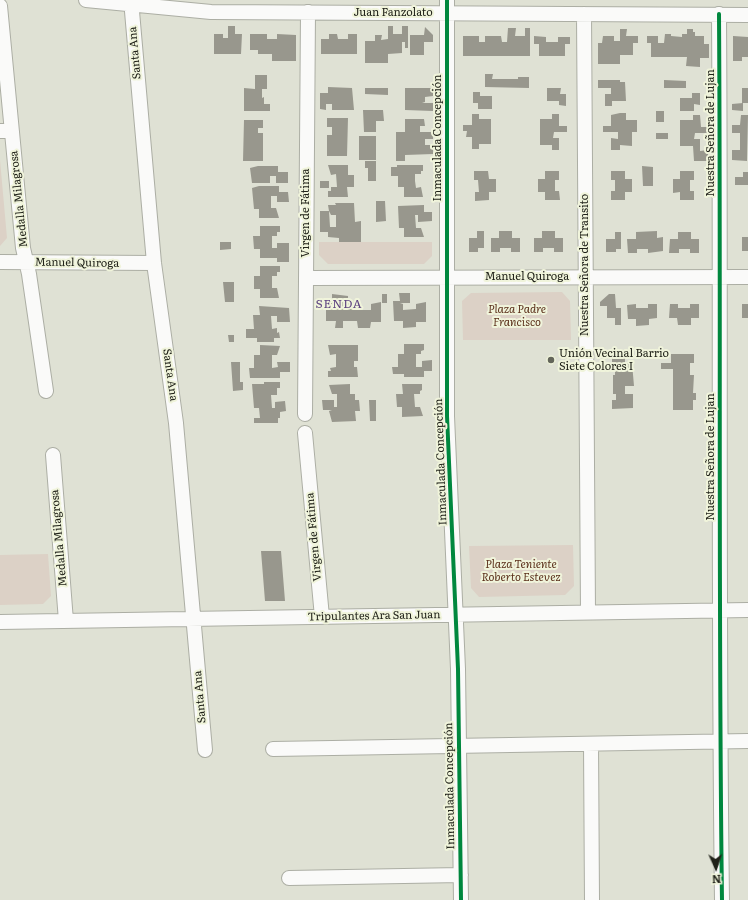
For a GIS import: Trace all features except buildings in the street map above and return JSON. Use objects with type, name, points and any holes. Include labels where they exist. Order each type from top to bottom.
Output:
[{"type":"street","name":"Juan Fanzolato","points":[[86,0],[131,2],[211,12],[308,12],[447,7],[584,14],[748,15]]},
{"type":"street","name":"Santa Ana","points":[[131,2],[154,264],[176,423],[205,750]]},
{"type":"street","name":"Medalla Milagrosa","points":[[0,6],[6,131],[46,391]]},
{"type":"street","name":"Inmaculada Concepción","points":[[447,7],[447,422],[459,746],[461,900]]},
{"type":"street","name":"Virgen de Fátima","points":[[305,414],[308,12]]},
{"type":"street","name":"Nuestra Señora de Transito","points":[[584,14],[588,612]]},
{"type":"street","name":"Nuestra Señora de Lujan","points":[[720,14],[721,277],[719,610],[722,900]]},
{"type":"street","name":"Manuel Quiroga","points":[[0,262],[154,264]]},
{"type":"street","name":"Manuel Quiroga","points":[[306,278],[748,277]]},
{"type":"street","name":"Virgen de Fátima","points":[[305,433],[322,617]]},
{"type":"street","name":"Medalla Milagrosa","points":[[52,455],[66,621]]},
{"type":"street","name":"Tripulantes Ara San Juan","points":[[0,622],[748,610]]},
{"type":"street","points":[[273,749],[748,741]]},
{"type":"street","points":[[591,744],[592,900]]},
{"type":"street","points":[[289,878],[461,875]]},
{"type":"green space","points":[[0,160],[7,238],[0,246]]},
{"type":"green space","points":[[319,242],[432,242],[432,256],[424,264],[328,264],[319,255]]},
{"type":"green space","name":"Plaza Padre Francisco","points":[[562,292],[570,301],[571,340],[463,340],[462,301],[471,293]]},
{"type":"green space","name":"Plaza Teniente Roberto Estevez","points":[[573,545],[574,586],[565,595],[479,597],[471,588],[469,546]]},
{"type":"green space","points":[[48,554],[51,596],[43,604],[0,605],[0,555]]},
{"type":"cycle path","points":[[447,0],[447,416],[458,669],[461,900]]},
{"type":"cycle path","points":[[719,14],[720,679],[722,900]]},
{"type":"place","name":"Unión Vecinal Barrio Siete Colores I","points":[[551,360]]},
{"type":"district","name":"SENDA","points":[[339,304]]}]
